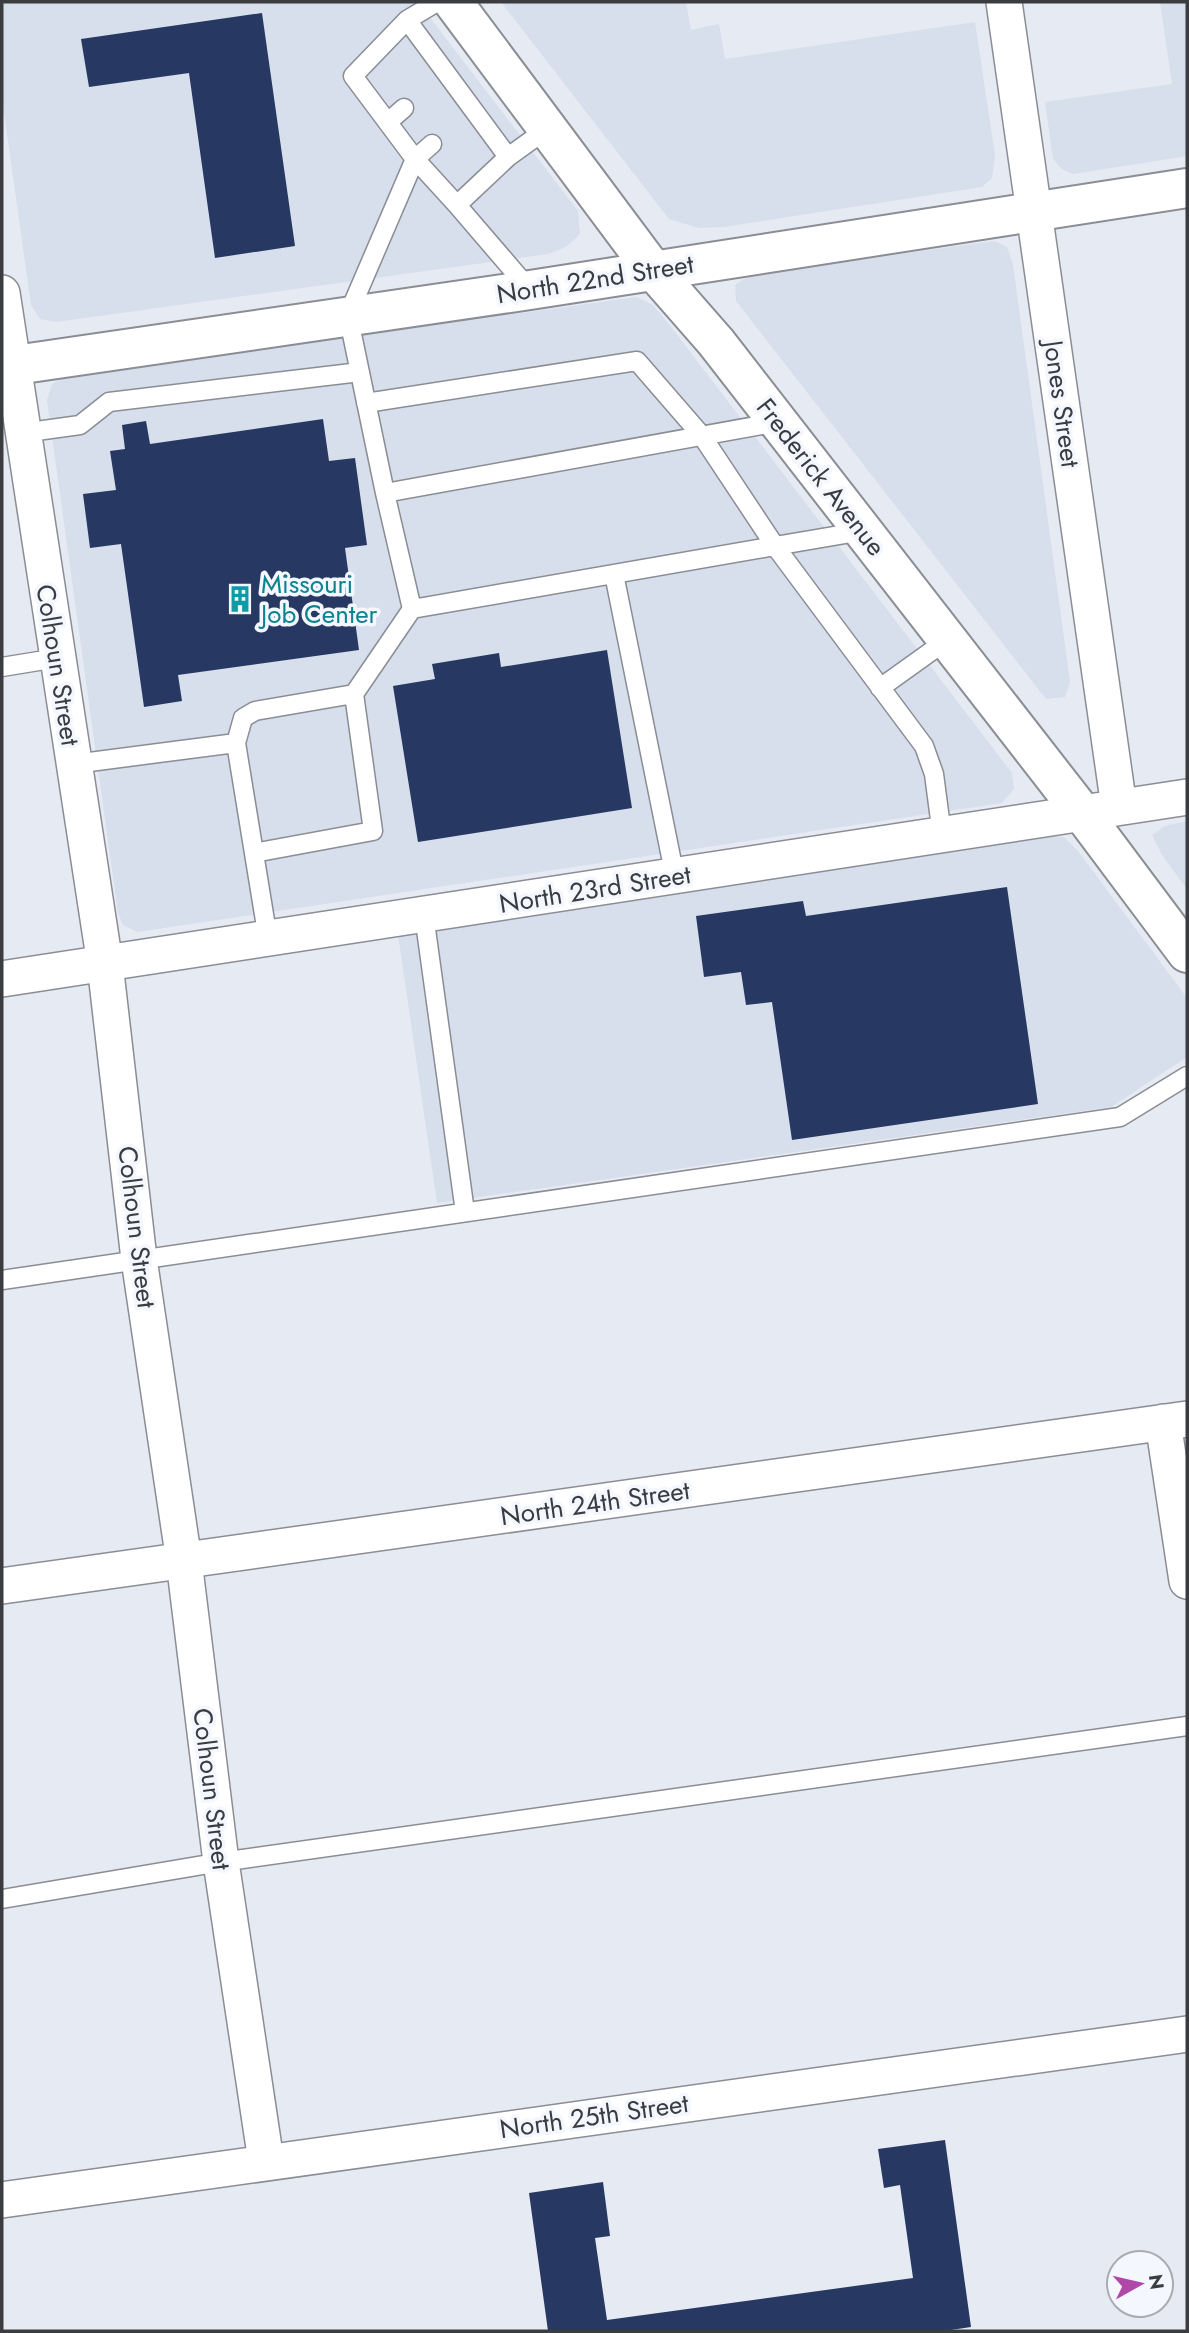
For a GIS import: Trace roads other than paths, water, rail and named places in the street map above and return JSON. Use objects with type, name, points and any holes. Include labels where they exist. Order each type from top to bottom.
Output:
[{"type":"main road","name":"Frederick Avenue","points":[[453,2],[653,270],[716,342],[947,640],[1101,810],[1187,953]]},
{"type":"main road","name":"North 22nd Street","points":[[7,366],[530,290],[1187,188]]},
{"type":"street","name":"Jones Street","points":[[1004,2],[1035,211],[1101,810]]},
{"type":"street","name":"Colhoun Street","points":[[2,293],[7,366],[22,433],[105,964],[139,1259],[184,1561],[221,1861],[266,2161]]},
{"type":"street","name":"North 23rd Street","points":[[2,979],[1187,797]]},
{"type":"street","name":"North 24th Street","points":[[2,1586],[1175,1421]]},
{"type":"street","points":[[1175,1421],[1187,1581]]},
{"type":"street","name":"North 25th Street","points":[[2,2200],[1187,2034]]},
{"type":"lane","points":[[437,2],[407,20],[353,76],[415,159],[530,290]]},
{"type":"lane","points":[[407,20],[440,80],[468,115],[508,157]]},
{"type":"lane","points":[[388,122],[404,108]]},
{"type":"lane","points":[[457,205],[508,157],[547,129]]},
{"type":"lane","points":[[412,609],[348,315],[415,159],[432,144]]},
{"type":"lane","points":[[366,403],[637,361],[702,436],[775,546],[924,747],[934,774],[942,835]]},
{"type":"lane","points":[[22,433],[80,425],[110,402],[359,372]]},
{"type":"lane","points":[[385,493],[778,422]]},
{"type":"lane","points":[[254,853],[373,831],[354,694],[412,609],[863,531]]},
{"type":"lane","points":[[614,574],[676,877]]},
{"type":"lane","points":[[880,688],[947,640]]},
{"type":"lane","points":[[2,667],[57,658]]},
{"type":"lane","points":[[268,939],[236,743],[243,718],[255,711],[354,694]]},
{"type":"lane","points":[[74,764],[236,743]]},
{"type":"lane","points":[[424,915],[465,1212]]},
{"type":"lane","points":[[2,1280],[1120,1117],[1187,1076]]},
{"type":"lane","points":[[2,1899],[221,1861],[1187,1726]]},
{"type":"place","name":"Missouri Job Center","points":[[240,599]]}]
